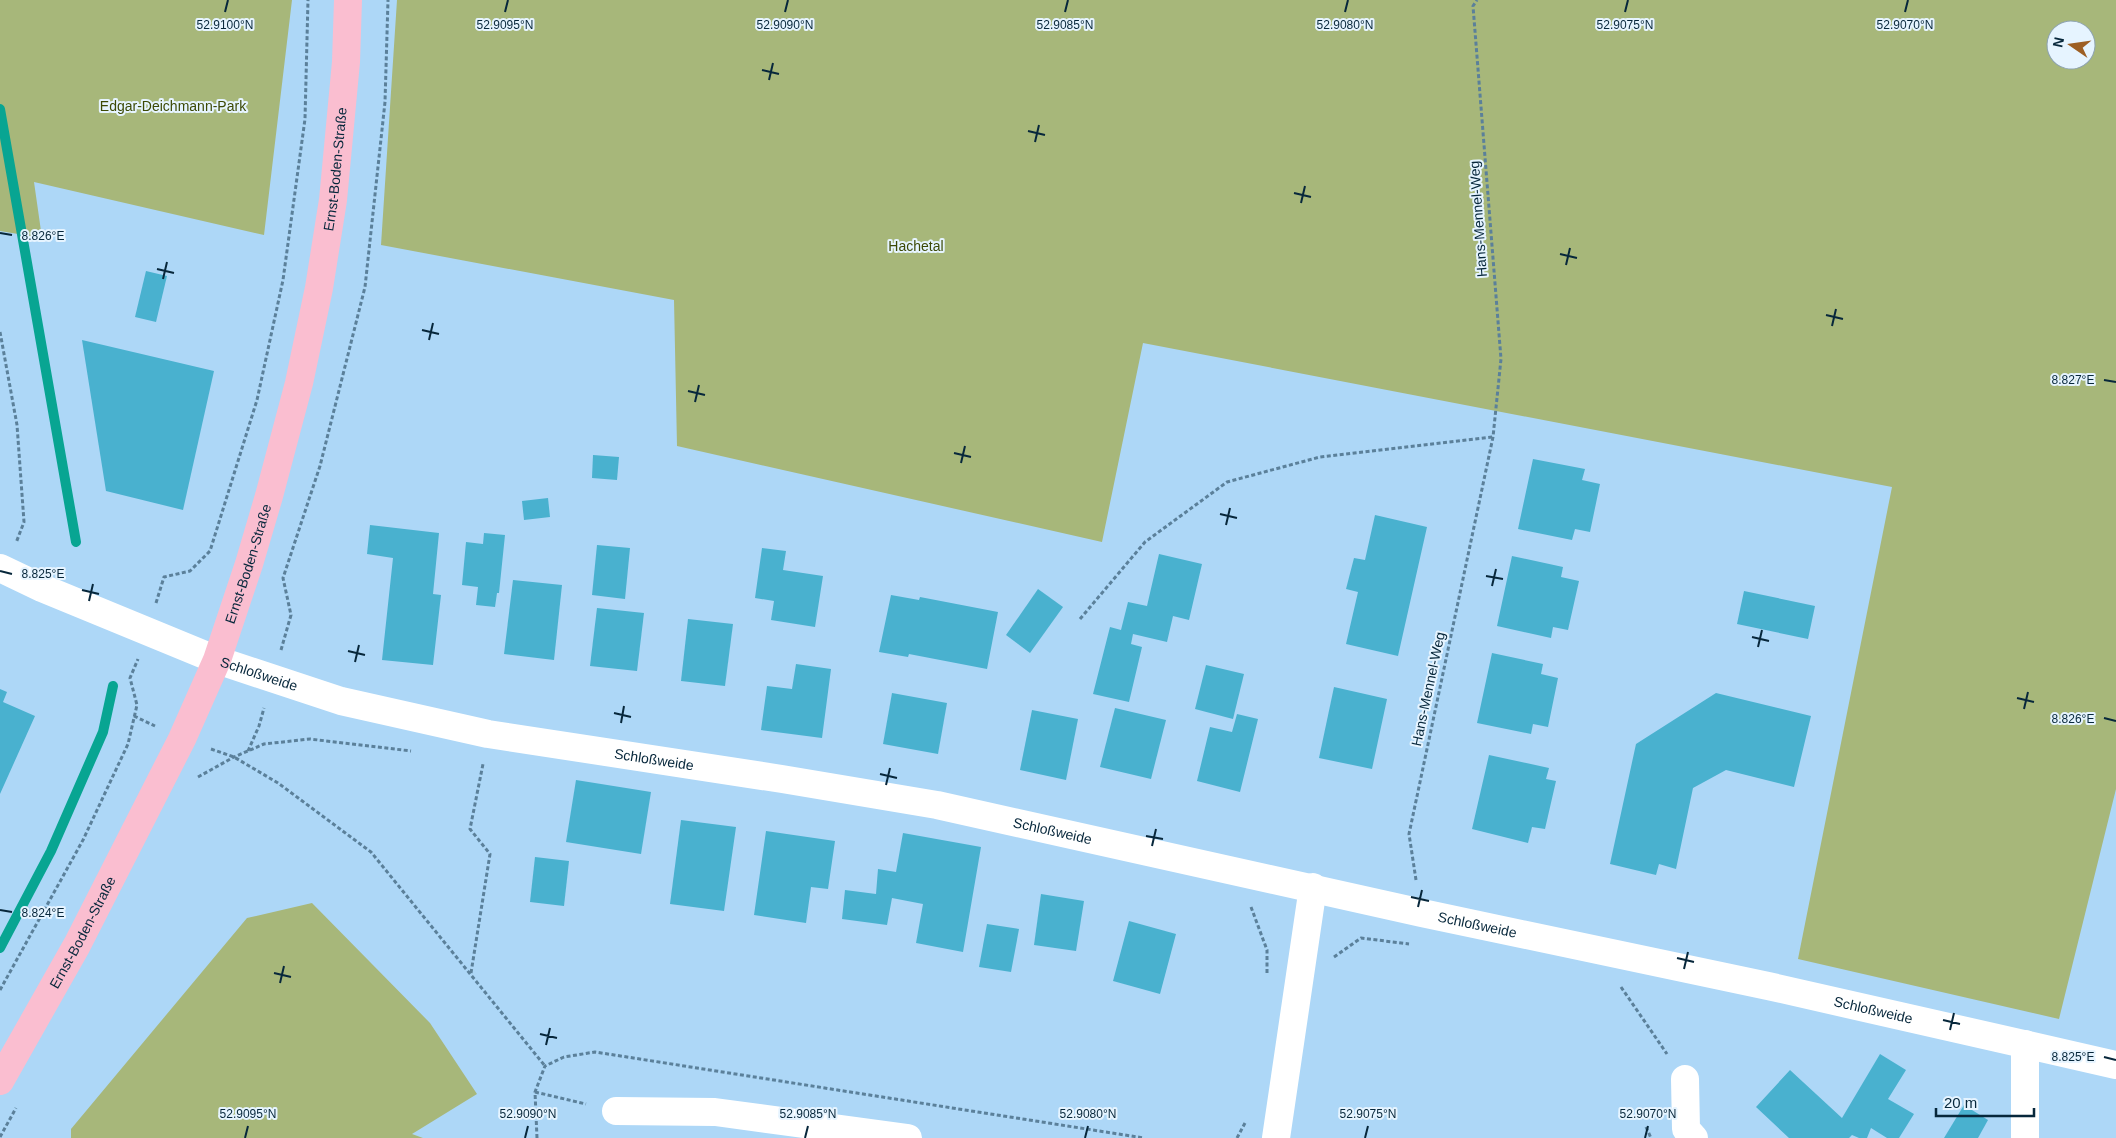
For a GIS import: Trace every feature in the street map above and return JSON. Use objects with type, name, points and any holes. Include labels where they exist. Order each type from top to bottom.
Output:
[{"type":"main road","name":"Ernst-Boden-Straße","points":[[0,1080],[77,945],[182,739],[218,660],[269,496],[299,383],[319,288],[333,200],[346,62],[348,0]]},
{"type":"street","name":"Schloßweide","points":[[3,569],[218,660],[341,701],[488,734],[937,805],[1313,887],[1422,913],[1768,986],[2116,1065]]},
{"type":"street","points":[[1276,1138],[1313,887]]},
{"type":"street","points":[[2025,1044],[2026,1138]]},
{"type":"street","points":[[1685,1079],[1686,1128],[1694,1138]]},
{"type":"street","points":[[616,1111],[715,1112],[908,1138]]},
{"type":"path","points":[[0,990],[83,840],[128,744],[136,704],[130,678],[148,631],[164,576],[190,571],[210,551],[257,400],[283,280],[305,119],[308,0]]},
{"type":"path","name":"Hans-Mennel-Weg","points":[[1331,958],[1361,938],[1417,945],[1422,913],[1424,892],[1415,880],[1409,834],[1492,437],[1500,358],[1473,6],[1477,0]]},
{"type":"path","points":[[0,332],[17,425],[24,522],[3,569]]},
{"type":"path","points":[[1080,619],[1145,542],[1227,482],[1320,457],[1492,437]]},
{"type":"path","points":[[234,757],[278,782],[371,852],[545,1066]]},
{"type":"path","points":[[471,974],[490,854],[470,829],[484,758]]},
{"type":"path","points":[[1616,980],[1685,1079]]},
{"type":"path","points":[[536,1092],[616,1111]]},
{"type":"path","points":[[1646,1126],[1651,1138]]},
{"type":"green space","name":"Edgar-Deichmann-Park","points":[[0,0],[292,0],[264,235],[34,182],[42,238],[0,231]]},
{"type":"green space","name":"Hachetal","points":[[397,0],[2116,0],[2116,789],[2059,1019],[1798,959],[1892,487],[1143,343],[1102,542],[677,446],[674,300],[381,245]]},
{"type":"green space","points":[[312,903],[430,1023],[477,1094],[412,1134],[423,1138],[71,1138],[71,1129],[247,918]]},
{"type":"building","points":[[146,271],[167,276],[156,322],[135,317]]},
{"type":"building","points":[[82,340],[214,371],[183,510],[106,491]]},
{"type":"building","points":[[593,455],[619,457],[617,480],[592,478]]},
{"type":"building","points":[[1533,459],[1585,469],[1582,480],[1600,484],[1590,532],[1575,529],[1572,540],[1518,529]]},
{"type":"building","points":[[548,498],[550,517],[524,520],[522,501]]},
{"type":"building","points":[[1375,515],[1427,527],[1398,656],[1346,644],[1358,592],[1346,589],[1354,558],[1365,560]]},
{"type":"building","points":[[370,525],[439,533],[433,594],[441,595],[433,665],[382,660],[393,558],[367,554]]},
{"type":"building","points":[[484,533],[505,535],[499,593],[497,593],[495,607],[476,605],[478,587],[462,585],[466,542],[483,544]]},
{"type":"building","points":[[597,545],[630,548],[625,599],[592,595]]},
{"type":"building","points":[[762,548],[786,551],[783,570],[823,576],[815,627],[771,620],[774,601],[755,598]]},
{"type":"building","points":[[1159,554],[1202,564],[1189,620],[1173,616],[1167,642],[1133,634],[1131,644],[1142,647],[1129,702],[1093,694],[1110,627],[1121,630],[1128,602],[1147,606]]},
{"type":"building","points":[[1512,556],[1563,567],[1561,577],[1579,581],[1568,630],[1553,627],[1551,638],[1497,626]]},
{"type":"building","points":[[513,580],[562,585],[554,660],[504,654]]},
{"type":"building","points":[[1038,589],[1063,607],[1030,653],[1006,635]]},
{"type":"building","points":[[1744,591],[1815,606],[1808,639],[1737,624]]},
{"type":"building","points":[[891,595],[919,600],[920,597],[998,612],[987,669],[909,654],[908,657],[879,652]]},
{"type":"building","points":[[597,608],[644,613],[637,671],[590,666]]},
{"type":"building","points":[[688,619],[733,624],[725,686],[681,681]]},
{"type":"building","points":[[1492,653],[1543,664],[1541,674],[1558,678],[1548,727],[1533,724],[1531,734],[1477,723]]},
{"type":"building","points":[[796,664],[831,669],[822,738],[761,730],[767,686],[792,689]]},
{"type":"building","points":[[1206,665],[1244,674],[1233,719],[1195,709]]},
{"type":"building","points":[[1334,687],[1387,699],[1372,769],[1319,758]]},
{"type":"building","points":[[0,689],[7,692],[3,702],[35,716],[0,794]]},
{"type":"building","points":[[892,693],[947,703],[938,754],[883,744]]},
{"type":"building","points":[[1716,693],[1811,716],[1794,787],[1726,770],[1693,788],[1676,869],[1659,864],[1656,875],[1610,864],[1636,744]]},
{"type":"building","points":[[1115,708],[1166,720],[1151,779],[1100,767]]},
{"type":"building","points":[[1032,710],[1078,719],[1066,780],[1020,770]]},
{"type":"building","points":[[1237,714],[1258,719],[1240,792],[1197,781],[1210,727],[1232,732]]},
{"type":"building","points":[[1489,755],[1549,768],[1546,779],[1556,781],[1545,829],[1532,827],[1528,843],[1472,829]]},
{"type":"building","points":[[576,780],[651,792],[641,854],[566,842]]},
{"type":"building","points":[[681,820],[736,827],[724,911],[670,904]]},
{"type":"building","points":[[766,831],[835,841],[828,889],[811,887],[806,923],[754,915]]},
{"type":"building","points":[[903,833],[981,847],[963,952],[916,943],[923,904],[892,898],[887,925],[842,919],[845,890],[876,894],[878,869],[896,872]]},
{"type":"building","points":[[535,857],[569,861],[564,906],[530,902]]},
{"type":"building","points":[[1041,894],[1084,901],[1076,951],[1034,945]]},
{"type":"building","points":[[1129,921],[1176,934],[1160,994],[1113,981]]},
{"type":"building","points":[[987,924],[1019,929],[1011,972],[979,967]]},
{"type":"building","points":[[1880,1054],[1906,1070],[1888,1099],[1914,1114],[1899,1138],[1887,1138],[1871,1128],[1867,1138],[1859,1138],[1852,1135],[1849,1138],[1789,1138],[1756,1107],[1790,1070],[1842,1118]]},
{"type":"building","points":[[1964,1105],[1988,1120],[1978,1138],[1944,1138]]},
{"type":"waterway","points":[[0,109],[76,542]]},
{"type":"waterway","points":[[0,948],[51,851],[103,732],[113,686]]}]
